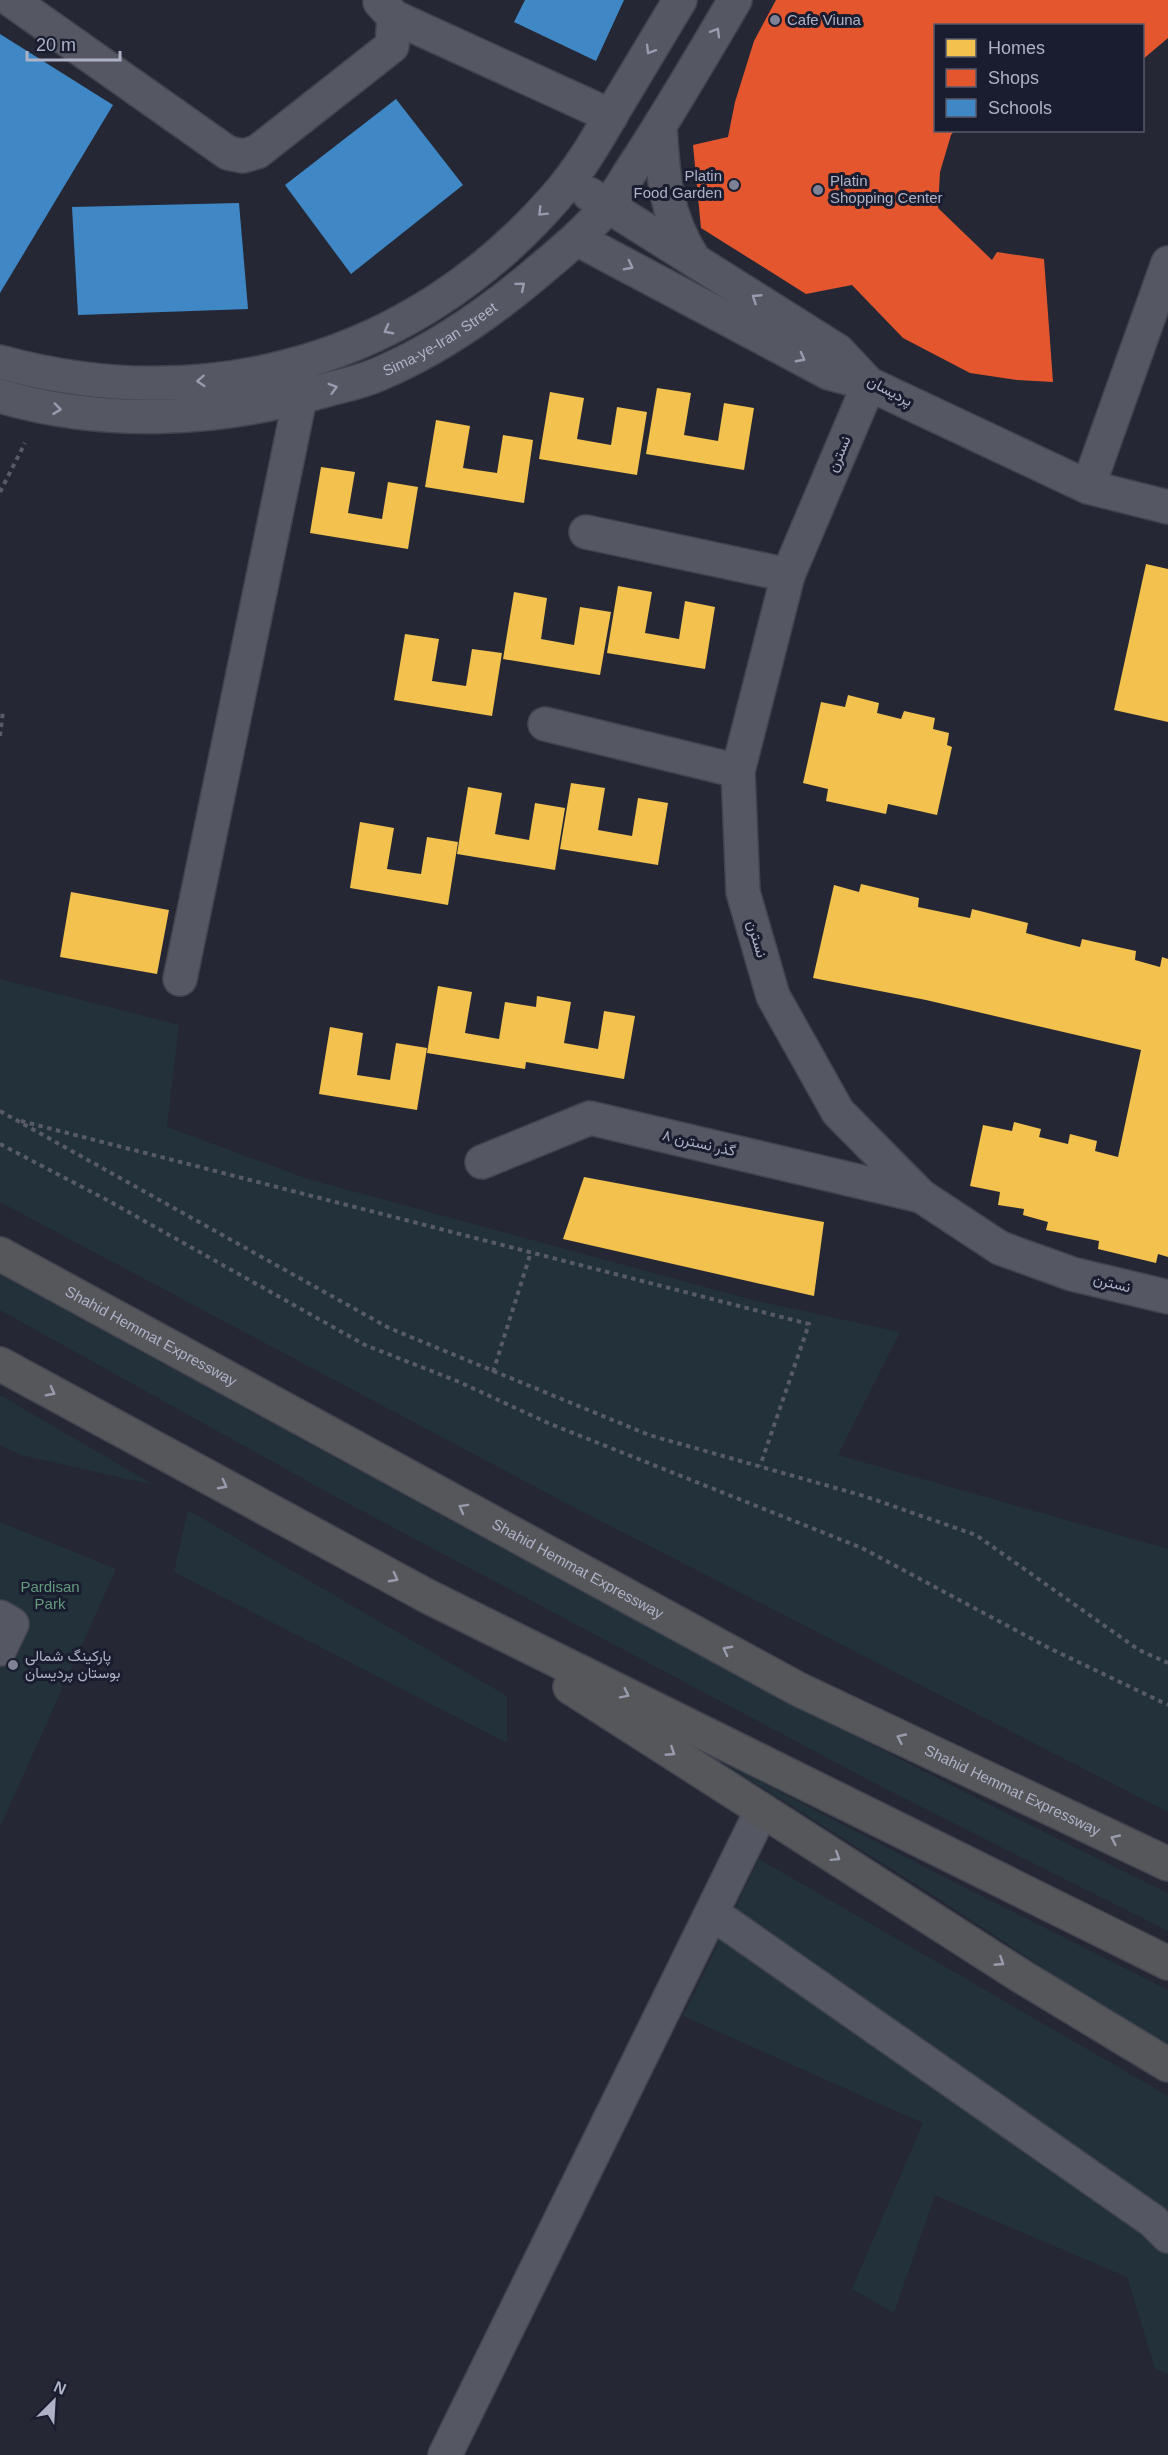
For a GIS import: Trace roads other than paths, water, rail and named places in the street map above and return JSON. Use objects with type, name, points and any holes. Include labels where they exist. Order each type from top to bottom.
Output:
[{"type":"highway","name":"Shahid Hemmat Expressway","points":[[0,1254],[798,1689],[1168,1864]]},
{"type":"highway","points":[[0,1364],[427,1596],[1168,1963]]},
{"type":"highway","points":[[427,1596],[1021,1976],[1168,2065]]},
{"type":"street","points":[[12,0],[228,153],[243,156],[257,152],[392,46],[386,9]]},
{"type":"street","points":[[0,362],[69,378],[132,383],[236,378],[304,362],[367,341],[471,278],[554,200],[584,162],[680,0]]},
{"type":"street","name":"Sima-ye-Iran Street","points":[[0,396],[38,407],[116,416],[184,416],[251,408],[300,398],[376,376],[426,352],[498,305],[577,239],[607,206],[660,126],[735,0]]},
{"type":"street","points":[[386,9],[611,116]]},
{"type":"street","points":[[660,126],[667,199],[677,230],[693,258]]},
{"type":"street","name":"پردیسان","points":[[569,182],[838,351],[869,384],[1088,487],[1168,507]]},
{"type":"street","points":[[577,239],[830,373],[869,384]]},
{"type":"street","points":[[1088,487],[1168,263]]},
{"type":"street","points":[[180,979],[300,398],[304,362]]},
{"type":"street","name":"نسترن","points":[[869,384],[788,575],[738,771],[743,891],[773,996],[838,1112],[921,1196],[1000,1248],[1072,1274],[1168,1297]]},
{"type":"street","points":[[586,532],[788,575]]},
{"type":"street","points":[[545,724],[738,771]]},
{"type":"street","name":"گذر نسترن ۸","points":[[482,1162],[590,1118],[921,1196]]},
{"type":"street","points":[[0,1617],[12,1624],[0,1649]]},
{"type":"street","points":[[446,2455],[762,1810]]},
{"type":"street","points":[[712,1913],[1154,2221],[1168,2236]]},
{"type":"place","name":"Cafe Viuna","points":[[775,20]]},
{"type":"place","name":"Platin Food Garden","points":[[734,185]]},
{"type":"place","name":"Platin Shopping Center","points":[[818,190]]},
{"type":"place","name":"پارکینگ شمالی بوستان پردیسان","points":[[13,1665]]},
{"type":"park label","name":"Pardisan Park","points":[[50,1596]]}]
